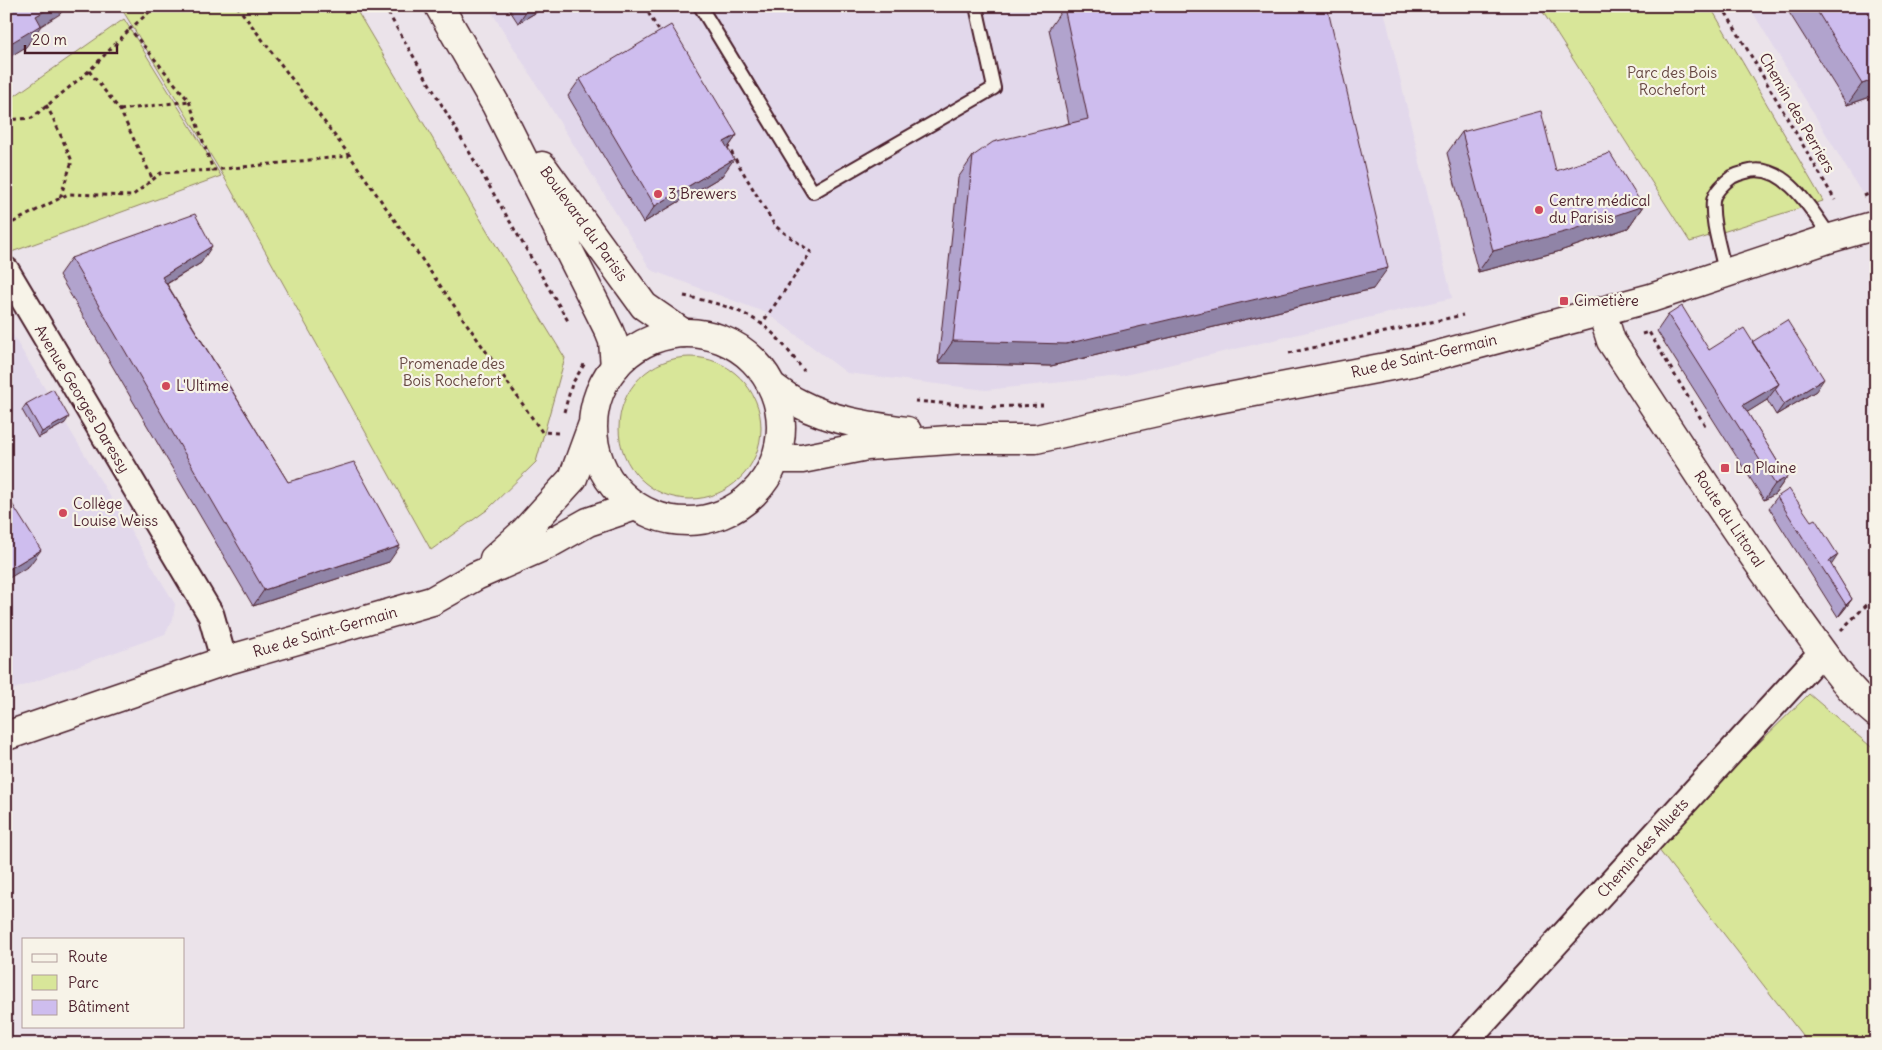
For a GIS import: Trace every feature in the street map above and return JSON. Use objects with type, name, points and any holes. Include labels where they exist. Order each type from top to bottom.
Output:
[{"type":"main road","name":"Boulevard du Parisis","points":[[438,6],[496,105],[609,330],[614,341],[615,367]]},
{"type":"main road","name":"Boulevard du Parisis","points":[[496,105],[644,306],[683,332]]},
{"type":"main road","name":"Rue de Saint-Germain","points":[[776,459],[802,460],[867,446],[963,439],[1036,440],[1192,404],[1412,362],[1602,312],[1853,231]]},
{"type":"main road","name":"Route du Littoral","points":[[1602,312],[1611,341],[1770,579],[1822,652],[1864,703],[1876,713]]},
{"type":"main road","points":[[476,576],[525,531],[573,478],[593,423],[599,393],[615,367],[632,350],[657,338],[683,332],[710,336],[736,346],[757,363],[772,386],[780,410],[782,435],[776,459],[763,484],[743,504],[717,517],[689,522],[661,518],[635,506],[617,490],[603,470],[595,447],[593,423]]},
{"type":"main road","name":"Rue de Saint-Germain","points":[[772,386],[797,403],[828,416],[860,425],[963,439]]},
{"type":"main road","name":"Rue de Saint-Germain","points":[[6,736],[224,661],[432,601],[476,576],[547,545],[588,522],[635,506]]},
{"type":"street","name":"Avenue Georges Daressy","points":[[6,270],[211,615],[224,661]]},
{"type":"street","name":"Chemin des Alluets","points":[[1464,1044],[1822,652]]},
{"type":"lane","points":[[700,6],[813,192],[994,88],[976,6]]},
{"type":"lane","points":[[1725,272],[1713,199],[1721,187],[1733,176],[1750,171],[1763,170],[1775,173],[1800,194],[1853,231]]},
{"type":"path","points":[[6,120],[32,118],[89,71],[130,29],[156,6]]},
{"type":"path","points":[[237,6],[350,156],[542,432],[559,433]]},
{"type":"path","points":[[384,6],[569,322]]},
{"type":"path","points":[[644,6],[664,40]]},
{"type":"path","name":"Chemin des Perriers","points":[[1722,6],[1853,231]]},
{"type":"path","points":[[130,29],[189,101],[213,170]]},
{"type":"path","points":[[89,71],[120,110],[153,180]]},
{"type":"path","points":[[120,110],[189,101]]},
{"type":"path","points":[[46,105],[72,161],[59,198]]},
{"type":"path","points":[[724,141],[775,226],[811,252],[762,325]]},
{"type":"path","points":[[6,226],[68,194],[132,196],[161,174],[350,156]]},
{"type":"path","points":[[676,296],[709,301],[740,312],[762,325],[774,335],[808,376]]},
{"type":"path","points":[[1287,353],[1473,313]]},
{"type":"path","points":[[910,401],[988,407],[1047,405]]},
{"type":"path","points":[[1822,652],[1876,596]]},
{"type":"shaded area","points":[[488,6],[1383,6],[1452,298],[1121,376],[986,390],[847,373],[767,313],[651,270]]},
{"type":"shaded area","points":[[1749,6],[1876,6],[1876,195],[1861,192]]},
{"type":"shaded area","name":"Collège Louise Weiss","points":[[6,324],[175,604],[173,619],[165,634],[6,692]]},
{"type":"green space","name":"Promenade des Bois Rochefort","points":[[120,6],[354,6],[565,358],[536,462],[487,510],[431,550],[224,177]]},
{"type":"green space","name":"Parc des Bois Rochefort","points":[[1539,6],[1710,6],[1823,201],[1690,242]]},
{"type":"green space","points":[[124,19],[221,176],[6,254],[6,102]]},
{"type":"green space","points":[[690,357],[704,358],[717,362],[730,369],[740,378],[749,388],[756,401],[760,414],[760,442],[756,455],[749,468],[740,478],[730,487],[717,494],[704,498],[690,499],[676,498],[663,494],[650,487],[640,478],[631,468],[624,455],[620,442],[619,428],[620,414],[624,401],[631,388],[640,378],[650,369],[663,362],[676,358]]},
{"type":"green space","points":[[1809,694],[1876,751],[1876,1044],[1809,1044],[1655,845]]},
{"type":"building","points":[[6,6],[53,6],[36,16],[41,25],[6,46]]},
{"type":"building","points":[[1327,6],[1388,268],[1066,344],[953,341],[973,156],[993,142],[1088,119],[1064,7]]},
{"type":"building","points":[[1814,6],[1876,6],[1876,79],[1862,84]]},
{"type":"building","points":[[671,25],[737,135],[724,142],[734,159],[655,206],[580,79]]},
{"type":"building","name":"Centre médical du Parisis","points":[[1541,111],[1556,171],[1610,153],[1643,206],[1572,230],[1493,251],[1462,132]]},
{"type":"building","name":"L'Ultime","points":[[195,214],[212,246],[162,277],[288,482],[354,462],[400,546],[264,590],[71,258]]},
{"type":"building","points":[[1682,306],[1709,350],[1744,328],[1779,384],[1743,405],[1787,477],[1775,484],[1668,315]]},
{"type":"building","points":[[1787,320],[1824,379],[1784,404],[1775,389],[1779,384],[1752,342]]},
{"type":"building","points":[[53,389],[69,417],[42,432],[26,404]]},
{"type":"building","points":[[1789,489],[1811,521],[1815,519],[1838,555],[1829,561],[1852,599],[1846,605],[1777,497]]},
{"type":"building","points":[[6,494],[41,550],[6,571]]},
{"type":"place","name":"3 Brewers","points":[[658,194]]},
{"type":"place","name":"Centre médical du Parisis","points":[[1539,210]]},
{"type":"place","name":"Cimetière","points":[[1564,301]]},
{"type":"place","name":"L'Ultime","points":[[166,386]]},
{"type":"place","name":"La Plaine","points":[[1725,468]]},
{"type":"place","name":"Collège Louise Weiss","points":[[63,513]]}]
